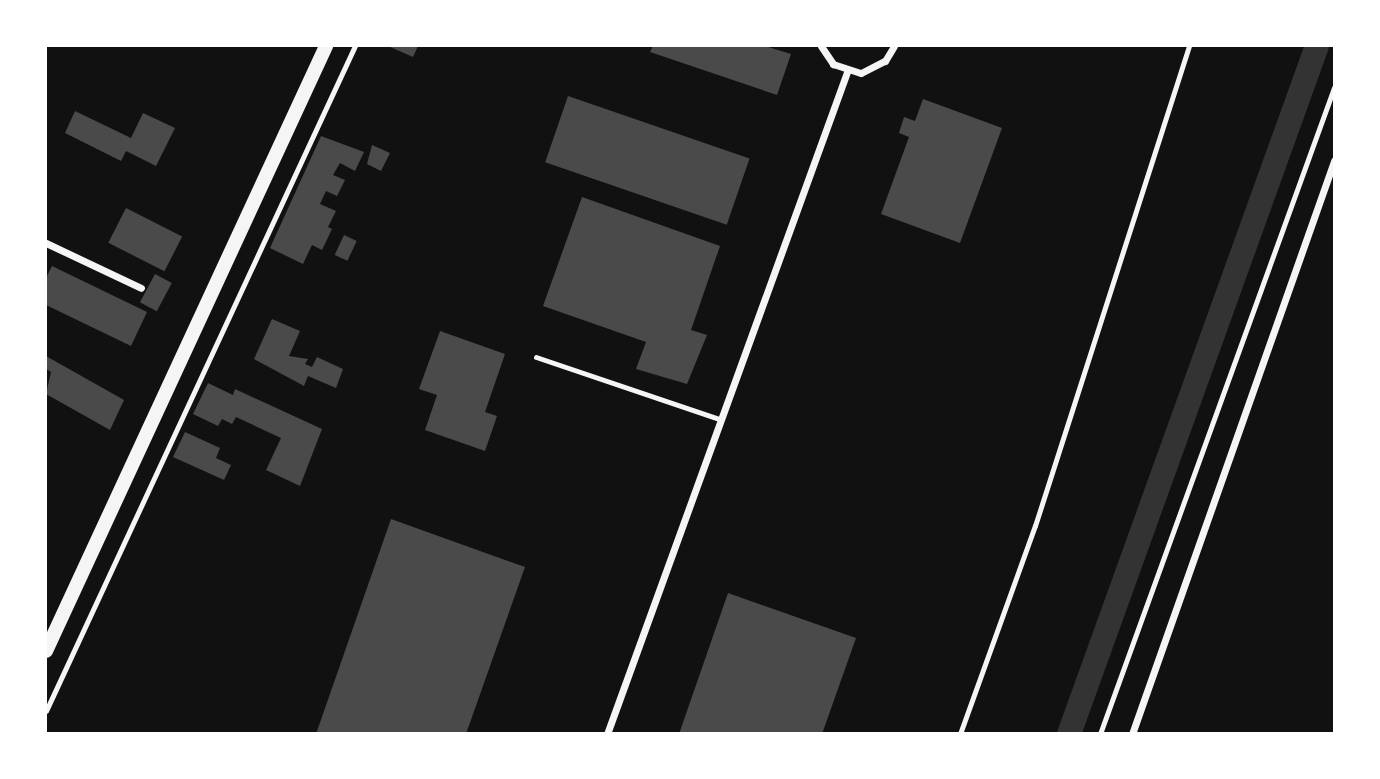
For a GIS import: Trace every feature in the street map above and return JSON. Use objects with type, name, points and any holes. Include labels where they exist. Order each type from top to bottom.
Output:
[{"type":"main road","points":[[46,651],[326,46]]},
{"type":"street","points":[[821,46],[833,64],[847,72],[874,69],[894,46]]},
{"type":"street","points":[[607,733],[847,72]]},
{"type":"street","points":[[1132,733],[1335,161]]},
{"type":"street","points":[[46,243],[141,288]]},
{"type":"lane","points":[[536,356],[719,419]]},
{"type":"path","points":[[46,711],[355,46]]},
{"type":"path","points":[[960,733],[1039,514],[1189,46]]},
{"type":"path","points":[[1100,733],[1335,88]]},
{"type":"building","points":[[388,46],[418,46],[413,57]]},
{"type":"building","points":[[653,46],[765,46],[791,54],[777,95],[650,52]]},
{"type":"building","points":[[568,96],[750,159],[727,225],[545,162]]},
{"type":"building","points":[[923,99],[1002,128],[960,243],[881,214],[909,137],[899,133],[904,117],[915,121]]},
{"type":"building","points":[[75,111],[131,138],[143,113],[175,128],[156,166],[126,151],[121,161],[65,133]]},
{"type":"building","points":[[321,136],[364,152],[355,171],[340,163],[333,175],[345,180],[337,196],[326,191],[320,204],[336,211],[328,227],[332,229],[322,250],[312,245],[303,264],[270,248]]},
{"type":"building","points":[[372,145],[390,153],[381,171],[367,164]]},
{"type":"building","points":[[582,197],[720,246],[691,330],[707,335],[687,384],[636,369],[646,342],[543,306]]},
{"type":"building","points":[[126,208],[182,237],[164,271],[108,243]]},
{"type":"building","points":[[344,235],[357,241],[347,261],[335,255]]},
{"type":"building","points":[[52,266],[147,312],[131,346],[46,305],[46,278]]},
{"type":"building","points":[[155,274],[172,283],[157,311],[140,302]]},
{"type":"building","points":[[272,319],[300,331],[289,356],[308,359],[305,364],[312,367],[317,357],[343,369],[336,388],[308,376],[304,386],[254,359]]},
{"type":"building","points":[[440,331],[505,354],[485,412],[497,416],[485,451],[425,430],[437,395],[419,389]]},
{"type":"building","points":[[46,356],[124,400],[110,430],[46,394],[51,372],[46,369]]},
{"type":"building","points":[[208,383],[233,395],[235,389],[322,429],[300,486],[266,470],[281,438],[236,417],[232,424],[222,419],[218,426],[193,414]]},
{"type":"building","points":[[185,432],[220,448],[216,458],[231,465],[224,480],[173,457]]},
{"type":"building","points":[[391,519],[525,567],[466,734],[316,734]]},
{"type":"building","points":[[728,593],[856,638],[822,734],[679,734]]},
{"type":"waterway","points":[[1069,734],[1317,46]]}]
